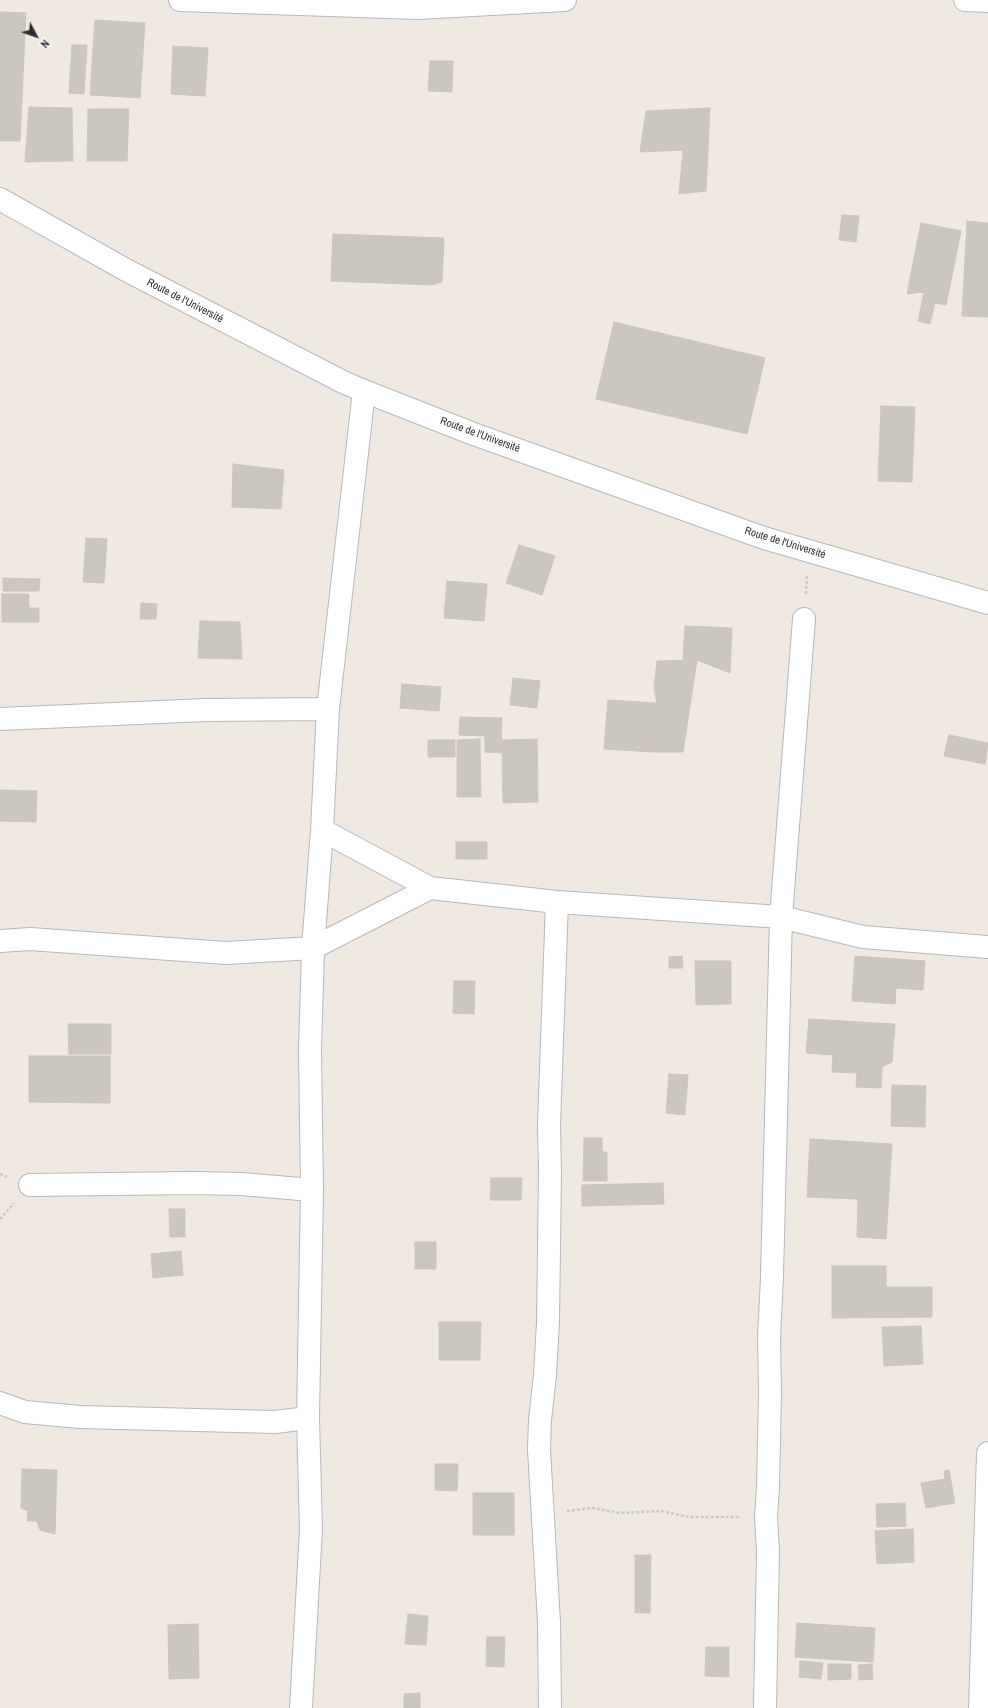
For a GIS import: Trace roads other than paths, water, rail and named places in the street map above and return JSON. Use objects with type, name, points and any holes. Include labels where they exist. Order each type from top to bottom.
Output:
[{"type":"street","points":[[180,0],[348,3],[418,8],[564,0]]},
{"type":"street","points":[[965,0],[988,1]]},
{"type":"street","name":"Route de l'Université","points":[[0,200],[126,270],[343,382],[364,391],[479,436],[764,538],[988,603]]},
{"type":"street","points":[[301,1708],[311,1529],[308,1418],[312,1190],[310,1051],[313,948],[322,830],[328,709],[364,391]]},
{"type":"street","points":[[765,1708],[768,1551],[766,1517],[770,1392],[769,1338],[772,1277],[781,916],[804,619]]},
{"type":"street","points":[[0,719],[206,710],[328,709]]},
{"type":"street","points":[[322,830],[430,888],[557,902],[781,916],[863,937],[988,947]]},
{"type":"street","points":[[0,941],[30,939],[226,953],[313,948],[430,888]]},
{"type":"street","points":[[550,1708],[549,1622],[539,1450],[548,1322],[550,1172],[549,1125],[557,902]]},
{"type":"street","points":[[30,1185],[192,1183],[242,1184],[312,1190]]},
{"type":"street","points":[[0,1403],[25,1412],[80,1417],[275,1422],[308,1418]]},
{"type":"street","points":[[980,1708],[988,1453]]}]
